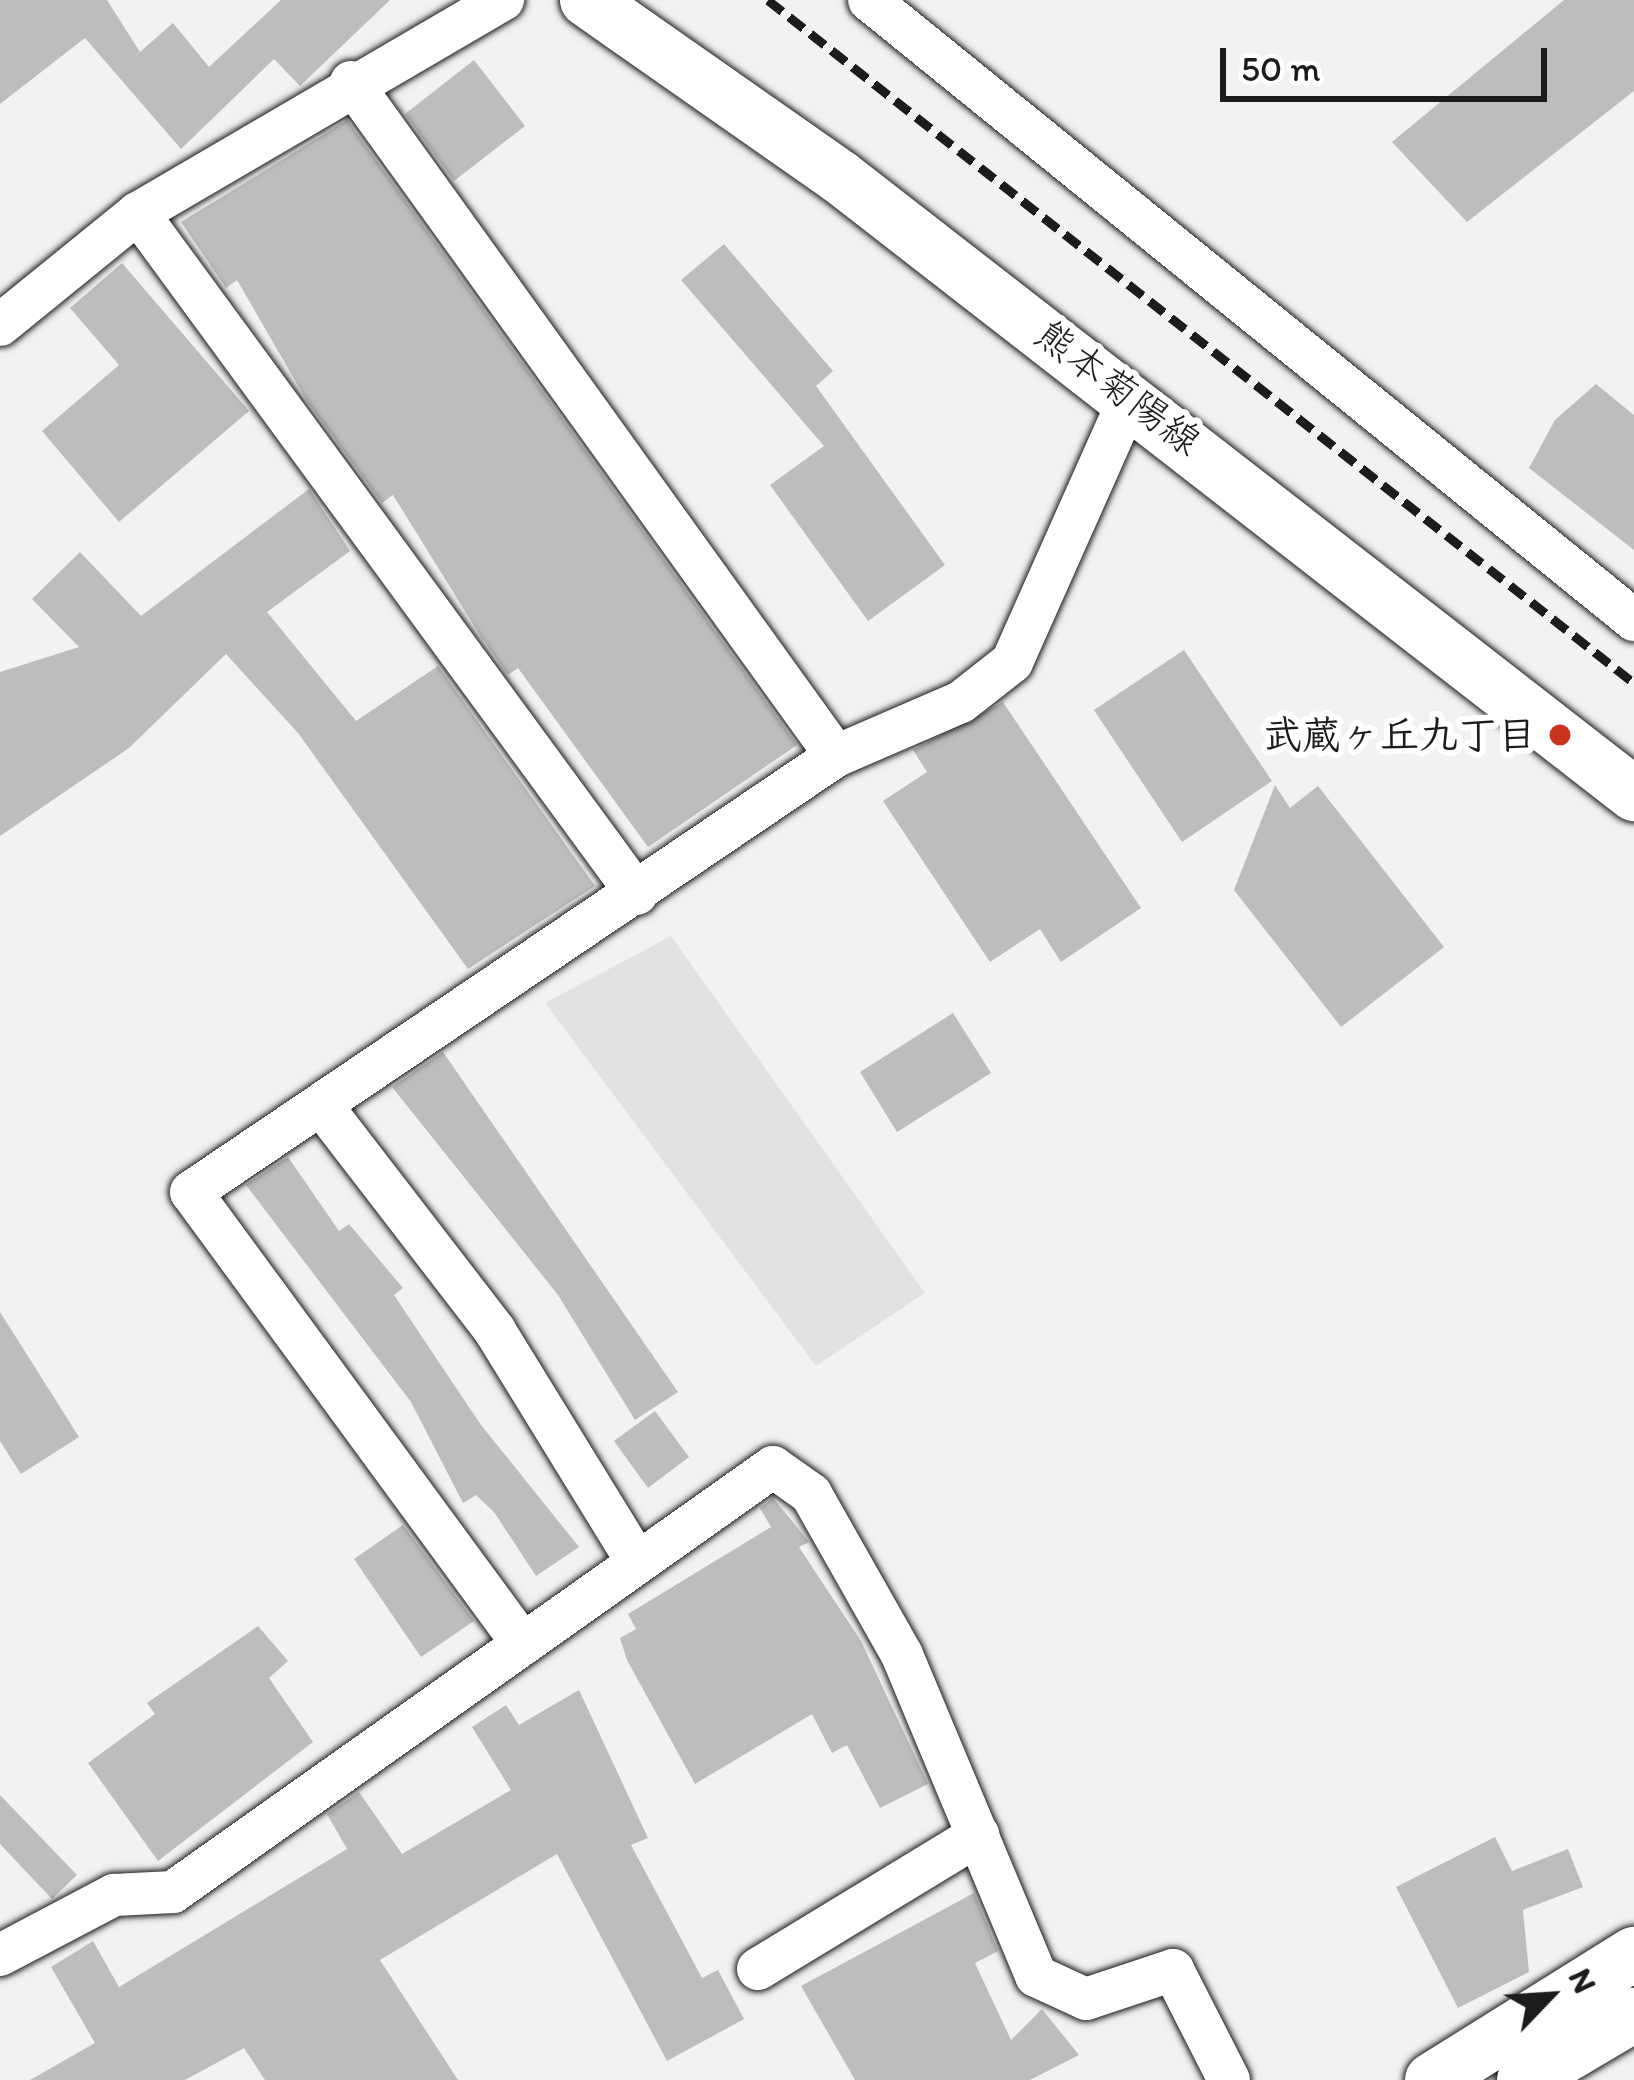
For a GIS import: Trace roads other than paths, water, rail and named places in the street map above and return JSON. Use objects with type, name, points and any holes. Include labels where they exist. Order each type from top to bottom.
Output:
[{"type":"main road","name":"熊本菊陽線","points":[[587,0],[1130,397],[1634,794]]},
{"type":"main road","points":[[1432,2080],[1634,1954]]},
{"type":"main road","points":[[1524,2080],[1634,2014]]},
{"type":"street","points":[[0,326],[138,213],[351,82],[503,0]]},
{"type":"street","points":[[869,0],[1634,620]]},
{"type":"street","points":[[351,82],[836,756]]},
{"type":"street","points":[[138,213],[637,894]]},
{"type":"street","points":[[519,1639],[191,1192],[836,756],[961,702],[1012,662],[1130,397]]},
{"type":"street","points":[[322,1106],[495,1331],[634,1557]]},
{"type":"street","points":[[0,1955],[114,1895],[173,1892],[634,1557],[773,1467],[788,1469],[902,1655],[1036,1976],[1086,1999],[1173,1970],[1228,2080]]},
{"type":"street","points":[[758,1969],[978,1835]]},
{"type":"railway","points":[[768,0],[1634,683]]},
{"type":"place","name":"武蔵ヶ丘九丁目","points":[[1560,735]]}]
